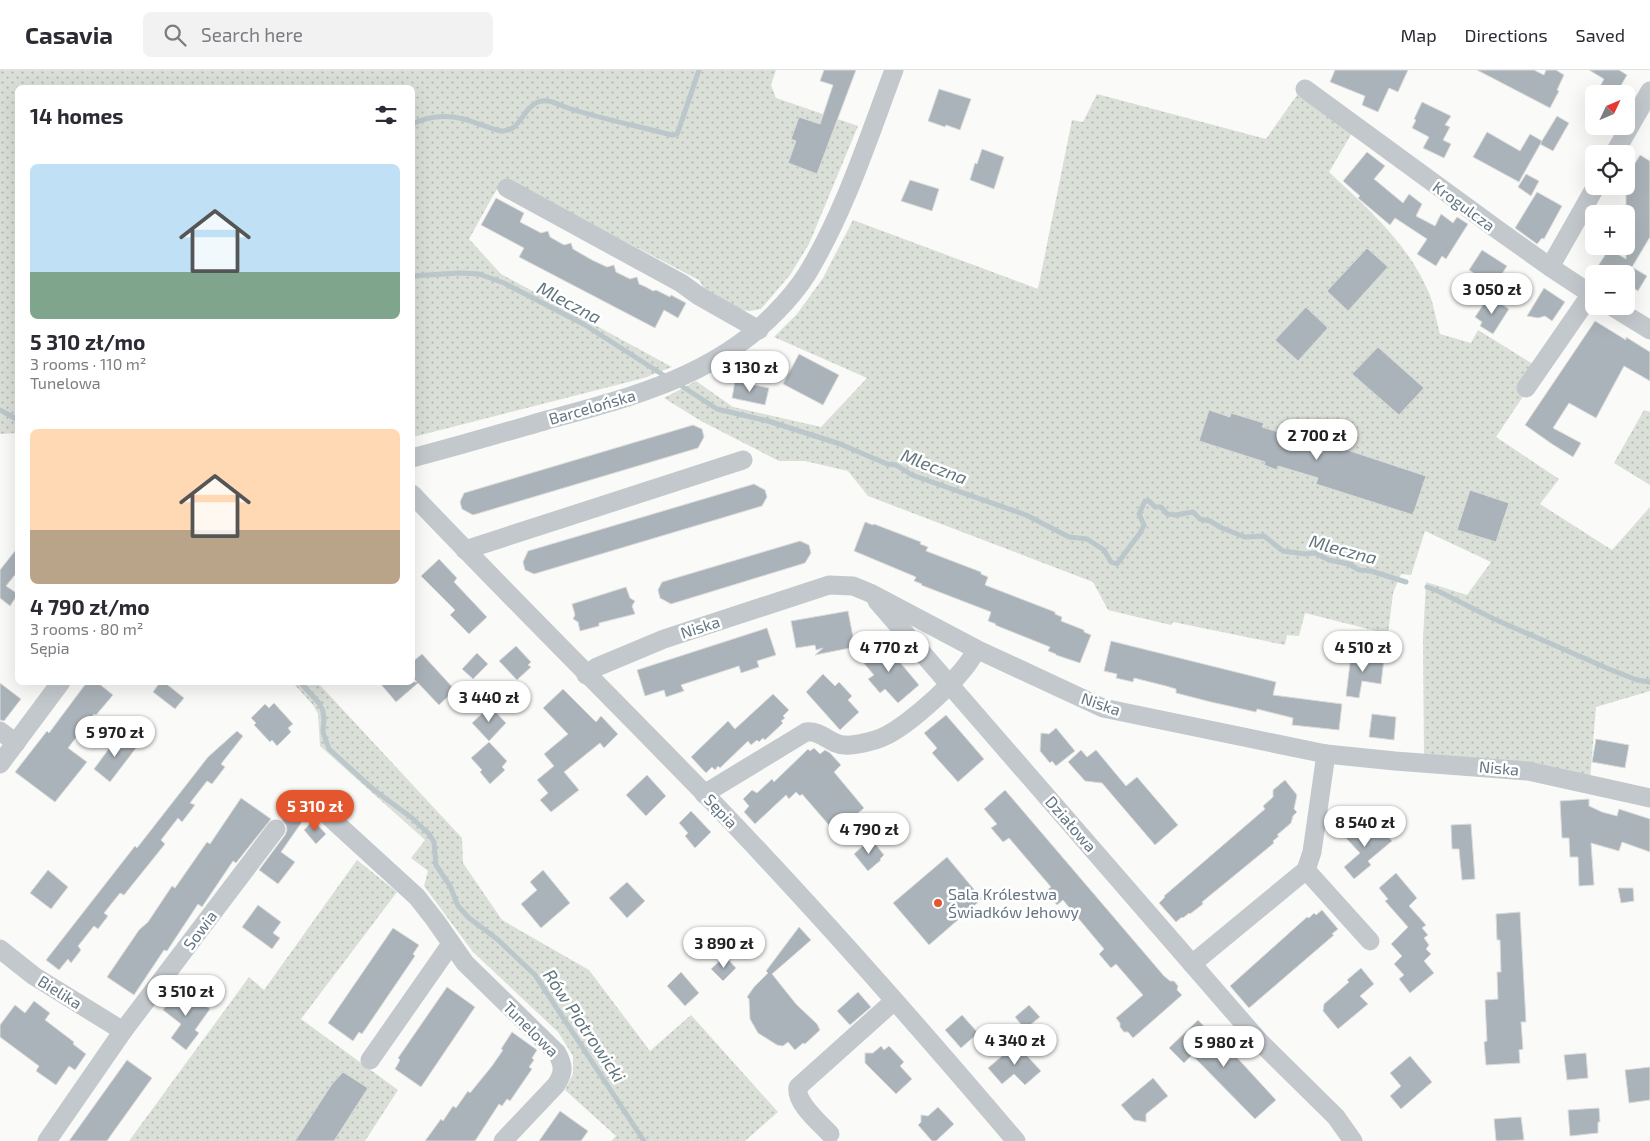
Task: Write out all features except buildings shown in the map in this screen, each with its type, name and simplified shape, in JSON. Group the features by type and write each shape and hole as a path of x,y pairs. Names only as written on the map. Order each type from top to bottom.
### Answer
{"street":[{"name":"Barcelońska","path":"415,457 652,389 688,374 729,352 759,330 788,300 806,276 826,238 844,202 894,70"},
{"name":"Krogulcza","path":"1305,89 1498,230 1585,290"},
{"path":"1619,145 1650,91"},
{"path":"507,188 681,283 699,296 759,330"},
{"path":"1550,267 1591,195"},
{"path":"1526,388 1585,305"},
{"path":"1626,315 1650,330"},
{"path":"465,550 743,460"},
{"name":"Sępia","path":"415,497 586,675 704,794 809,906 1016,1141"},
{"name":"Niska","path":"586,675 597,668 664,639 829,585 853,586 870,592 976,649 1102,708 1326,754 1528,771 1650,798"},
{"name":"Działowa","path":"870,592 1259,1041 1336,1117 1353,1141"},
{"path":"704,794 806,732 814,731 835,743 845,745 882,738 902,726 950,684 974,657 976,649"},
{"path":"0,764 59,685"},
{"path":"0,731 16,743"},
{"path":"1192,964 1306,870 1312,852 1326,754"},
{"name":"Tunelowa","path":"313,802 417,897 465,963 557,1053 562,1063 563,1071 556,1085 503,1141"},
{"name":"Sowia","path":"46,1141 123,1031 276,829"},
{"path":"1306,870 1370,941"},
{"path":"370,1060 451,944"},
{"name":"Bielika","path":"0,949 34,976 123,1031"},
{"path":"830,1134 802,1104 798,1088 894,1002"}],"shaded area":[{"path":"0,70 776,70 771,85 776,98 858,126 809,244 790,275 761,309 750,311 736,310 706,292 699,280 505,179 494,194 469,239 501,274 672,367 644,378 415,436 415,85 15,85 15,433 0,434"},
{"path":"1097,94 1266,139 1297,95 1352,133 1329,172 1385,227 1410,258 1429,293 1440,334 1471,343 1478,330 1536,366 1526,392 1496,437 1559,479 1540,504 1612,550 1650,507 1650,691 1596,707 1590,779 1424,757 1423,639 1426,582 1467,595 1491,562 1425,531 1411,575 1401,574 1393,593 1388,634 1305,613 1299,636 1287,635 1285,645 1173,622 1171,625 1108,610 1093,582 868,496 848,471 805,461 779,461 701,421 664,398 696,381 733,407 821,427 867,378 774,337 797,314 823,278 853,220 1038,289 1072,120 1083,122"},
{"path":"1644,410 1650,412 1650,485 1614,463"},
{"path":"295,685 320,685 462,838 463,863 502,920 589,970 650,1051 691,1015 778,1112 745,1141 611,1141 616,1136 565,1090 573,1074 573,1056 558,1032 473,952 424,886 428,871 411,858 425,840 320,746 318,714 313,705"},
{"path":"357,860 397,892 301,1019 398,1090 365,1141 129,1141 249,977 264,990"}],"waterway":[{"path":"415,123 429,118 446,116 501,131 508,130 513,128 533,105 546,101 594,116 672,135 677,134 699,70"},
{"name":"Mleczna","path":"415,276 460,273 479,274 504,283 585,325 668,378"},
{"name":"Mleczna","path":"677,383 717,409 768,421 840,444 887,464 896,465 912,475 1026,515 1069,537 1087,539 1104,550 1111,562 1117,564 1140,533 1144,525 1139,514 1145,501 1149,501 1155,507 1161,507 1167,514 1176,515 1193,512 1200,519 1210,521 1245,537 1264,536 1283,551 1305,554 1315,553 1329,560 1349,564 1359,570 1371,571 1406,582"},
{"name":"Mleczna","path":"0,410 15,418"},
{"name":"Mleczna","path":"1427,587 1494,619 1609,669 1637,680 1650,682"},
{"name":"Rów Piotrowicki","path":"303,685 319,703 323,711 323,732 329,749 374,790 412,818 429,834 434,842 436,865 450,886 458,906 469,918 497,939 535,975 644,1141"}],"place":[{"name":"Sala Królestwa Świadków Jehowy","path":"938,903"}]}
